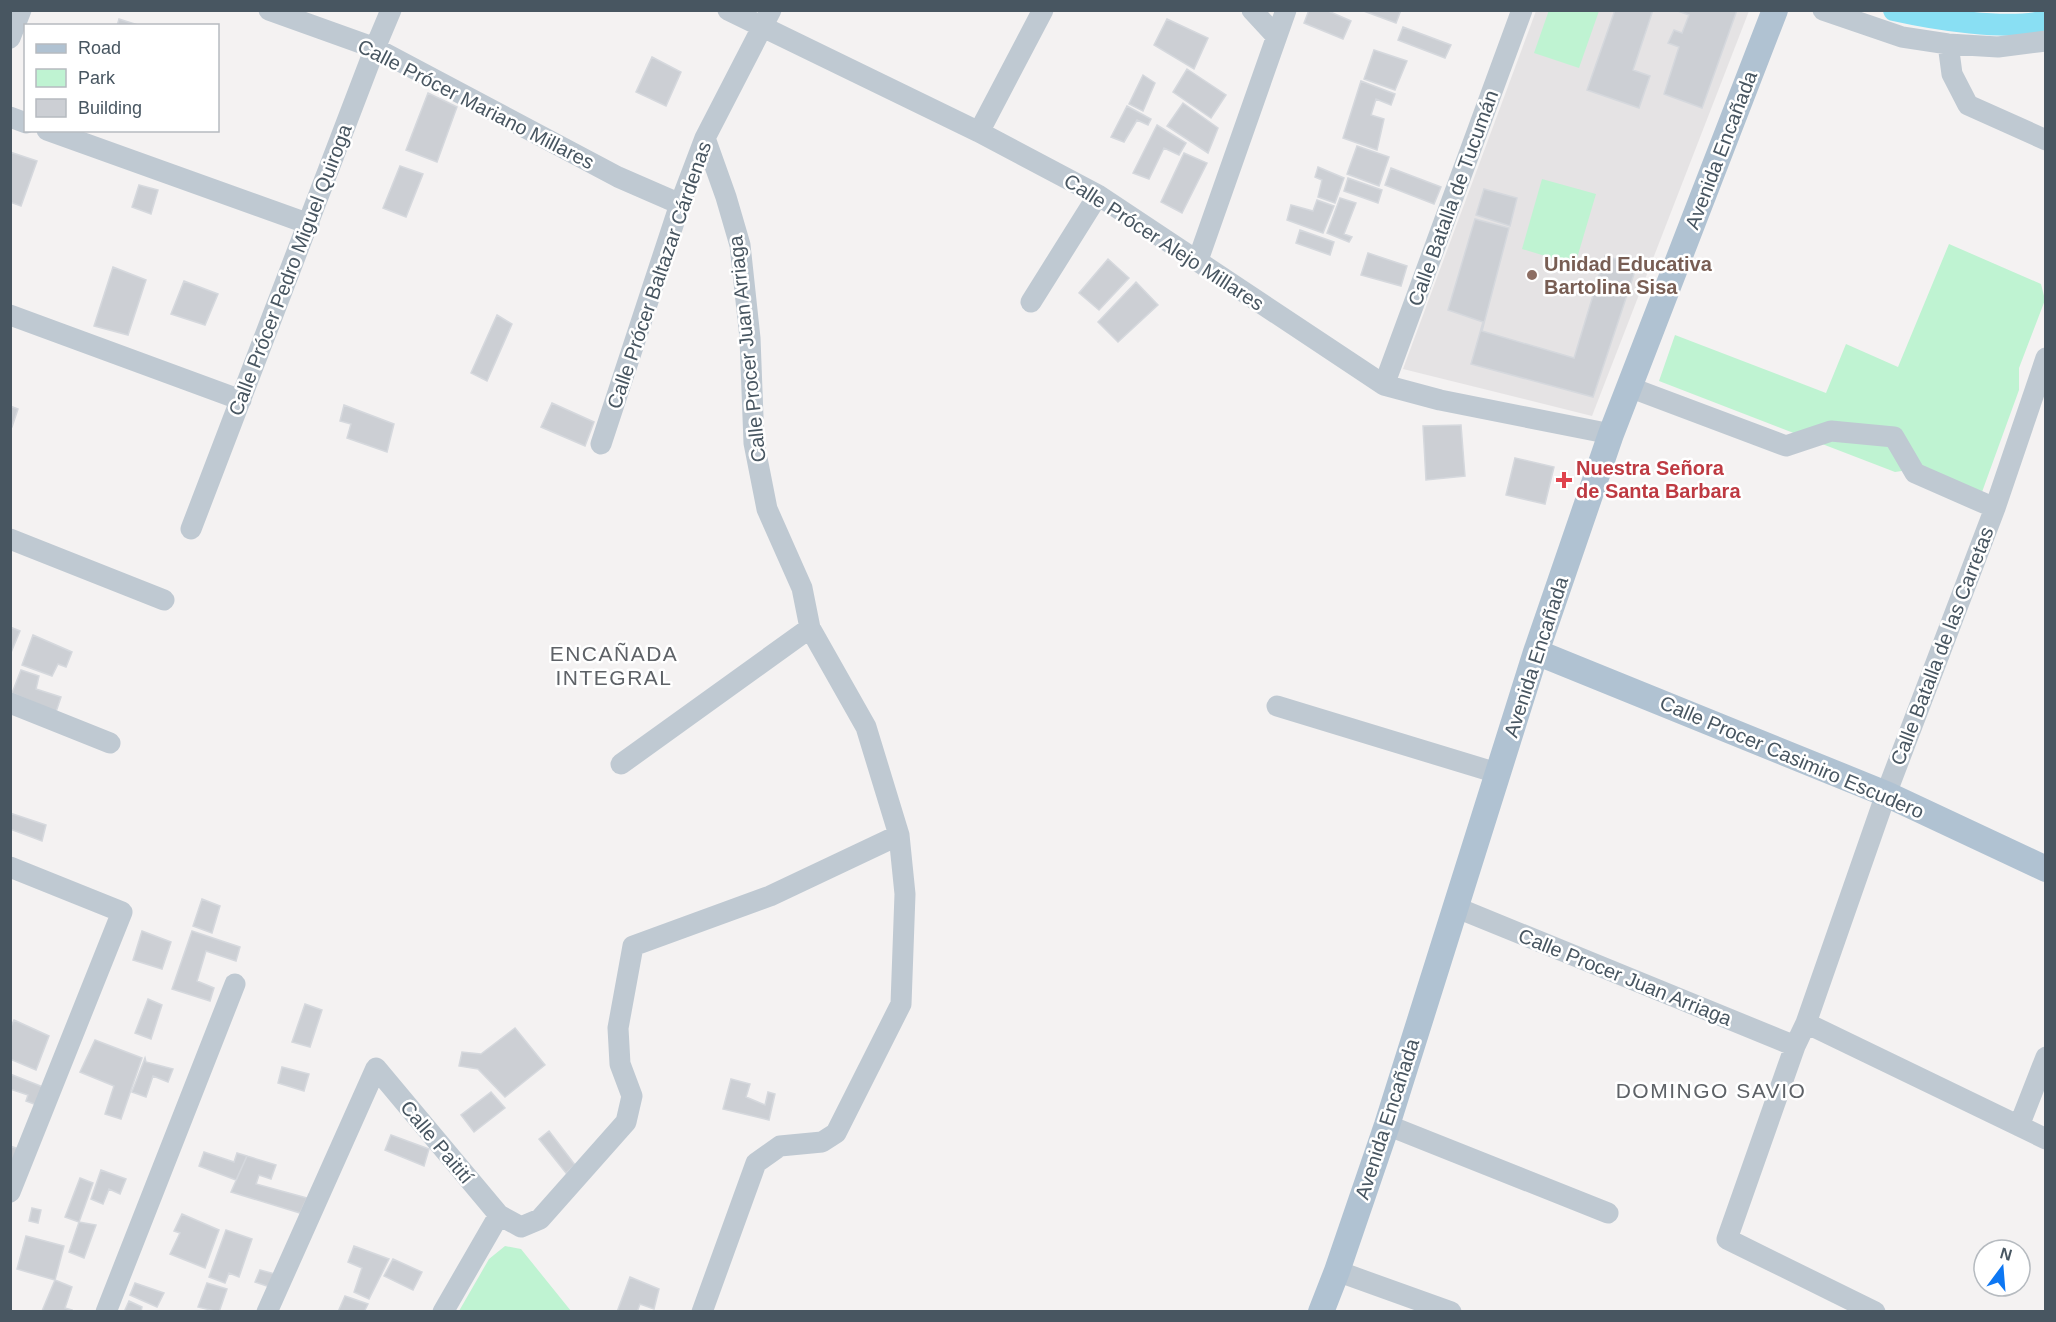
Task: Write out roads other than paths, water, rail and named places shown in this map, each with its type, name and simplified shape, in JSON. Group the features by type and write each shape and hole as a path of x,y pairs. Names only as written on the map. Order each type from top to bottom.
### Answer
{"main road":[{"name":"Avenida Encañada","path":"1321,1311 1387,1125 1536,652 1611,434 1775,10"},
{"name":"Calle Procer Casimiro Escudero","path":"1536,652 1886,794 2046,870"}],"street":[{"path":"10,38 21,10"},
{"name":"Calle Prócer Mariano Millares","path":"269,10 375,48 618,177 680,204"},
{"name":"Calle Prócer Pedro Miguel Quiroga","path":"191,529 391,10"},
{"name":"Calle Prócer Alejo Millares","path":"728,10 766,19 1098,195 1384,385 1440,400 1611,434"},
{"path":"979,132 1043,10"},
{"path":"1252,10 1276,36"},
{"path":"1198,260 1286,10"},
{"name":"Calle Batalla de Tucumán","path":"1384,385 1522,10"},
{"path":"1823,10 1902,37 1948,44 1998,47 2046,41"},
{"name":"Calle Prócer Baltazar Cárdenas","path":"601,444 680,204 705,138 766,19"},
{"path":"1948,44 1952,74 1968,105 2046,140"},
{"path":"54,132 309,224"},
{"name":"Calle Procer Juan Arriaga","path":"702,1311 756,1163 780,1146 822,1142 836,1133 901,1004 905,894 899,835 866,727 810,628 802,588 767,509 754,443 750,338 740,245 705,138"},
{"path":"1031,302 1098,195"},
{"path":"10,315 241,400"},
{"name":"Calle Batalla de las Carretas","path":"1875,1311 1727,1239 1886,794 1995,508 2046,358"},
{"path":"1629,387 1786,446 1831,431 1894,437 1915,473 1995,508"},
{"path":"10,539 164,600"},
{"path":"621,764 810,628"},
{"path":"10,703 110,743"},
{"path":"1277,706 1497,773"},
{"path":"443,1311 499,1215 521,1227 540,1219 626,1122 632,1096 620,1064 618,1028 633,946 770,896 899,835"},
{"path":"10,867 122,912 10,1191"},
{"name":"Calle Procer Juan Arriaga","path":"1455,907 1796,1046"},
{"path":"106,1311 235,984"},
{"path":"1806,1023 2046,1139"},
{"path":"2019,1126 2046,1057"},
{"name":"Calle Paitití","path":"267,1311 376,1068 499,1215"},
{"path":"1387,1125 1608,1213"},
{"path":"1337,1270 1451,1311"}],"waterway":[{"path":"1894,10 1949,20 1991,24 2030,24 2046,21"}],"place":[{"name":"Unidad Educativa Bartolina Sisa","path":"1532,275"},
{"name":"Nuestra Señora de Santa Barbara","path":"1564,480"}],"district":[{"name":"ENCAÑADA INTEGRAL","path":"614,666"},
{"name":"DOMINGO SAVIO","path":"1711,1091"}]}
